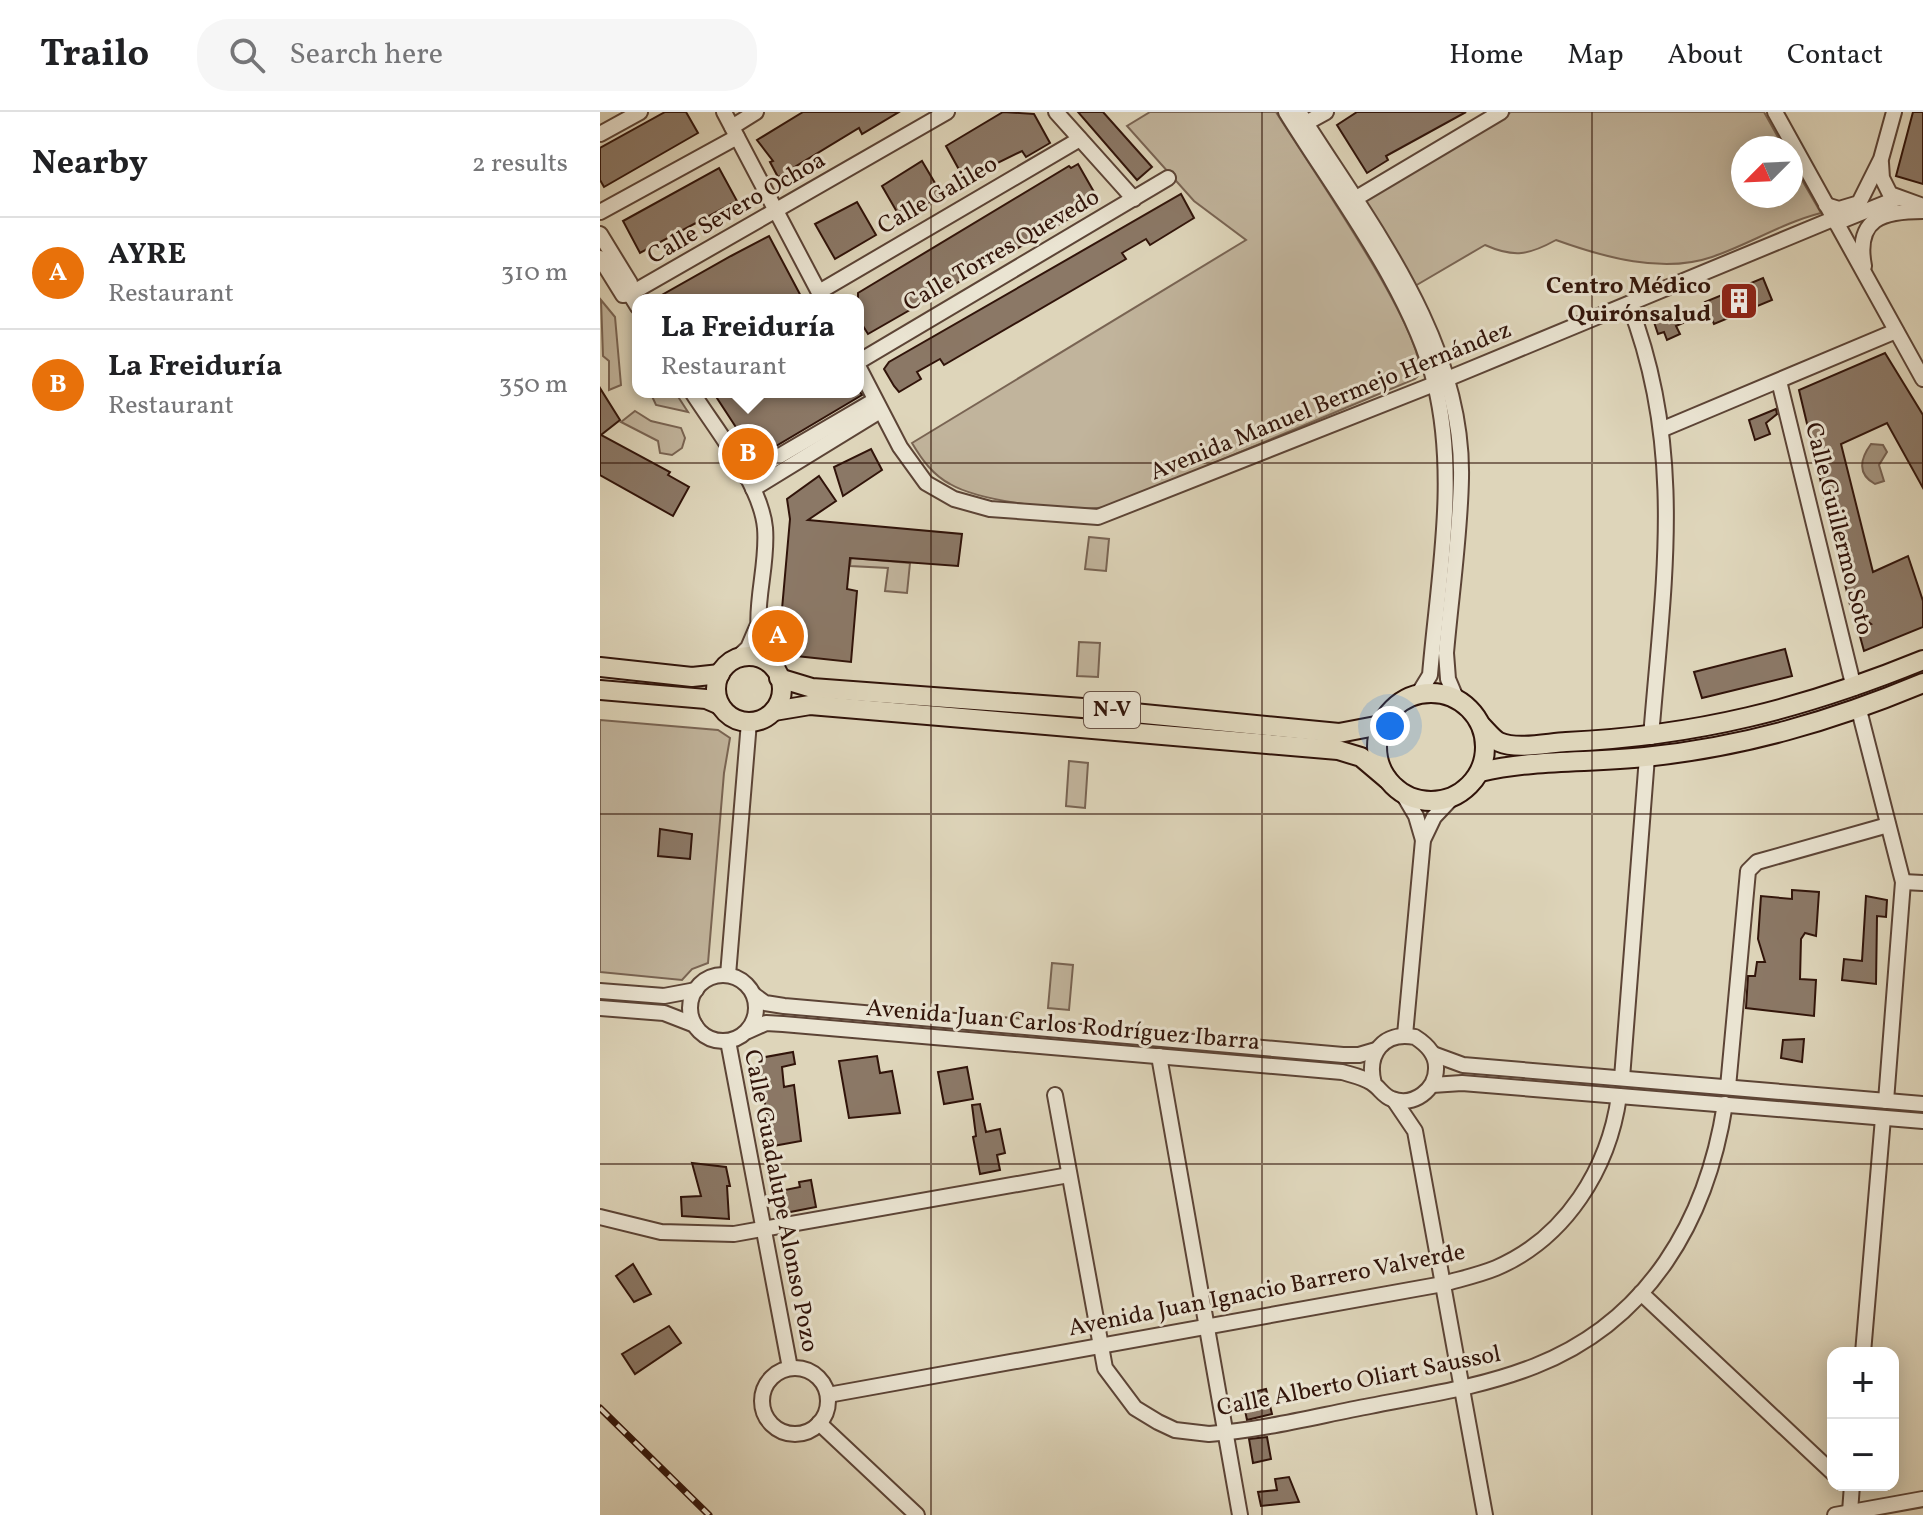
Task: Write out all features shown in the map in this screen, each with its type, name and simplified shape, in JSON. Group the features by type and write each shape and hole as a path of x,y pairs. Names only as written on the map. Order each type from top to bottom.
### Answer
{"main road":[{"path":"737,658 757,658 774,671 781,692 774,711 766,718 749,722 728,715 720,705 716,690 720,674 737,658"},
{"path":"1387,779 1379,762 1377,743 1381,725 1403,700 1419,693 1456,698 1471,709 1481,725 1499,742 1525,745 1651,737 1772,713 1854,688 1923,660"},
{"path":"600,667 692,677 720,674"},
{"name":"N-V","path":"774,671 812,688 1023,703 1339,733 1381,725"},
{"path":"1480,772 1524,762 1647,757 1743,743 1859,710 1923,683"},
{"path":"600,690 706,699 720,705"},
{"path":"774,711 810,705 1338,750 1361,757 1403,794 1418,800 1451,799 1469,788 1480,772 1486,746 1481,725"}],"street":[{"path":"724,112 820,294"},
{"path":"600,212 734,132 756,112"},
{"name":"Calle Severo Ochoa","path":"644,294 947,112"},
{"path":"1056,112 1134,199"},
{"path":"1286,112 1400,295 1441,381 1445,511 1430,675 1419,693"},
{"path":"1326,112 1302,118 1412,293 1441,381 1461,475 1446,653 1448,679 1456,698"},
{"path":"1353,200 1501,112"},
{"path":"1775,112 1923,379"},
{"path":"1826,205 1839,209 1859,203 1881,159 1894,112"},
{"path":"600,134 637,113"},
{"name":"Calle Galileo","path":"824,294 1080,139"},
{"path":"1881,159 1885,187 1898,198 1923,208"},
{"name":"Calle Torres Quevedo","path":"864,360 1168,178"},
{"name":"Avenida Manuel Bermejo Hernández","path":"864,377 877,406 926,483 954,499 990,509 1098,517 1898,198"},
{"path":"1865,275 1862,248 1867,229 1876,218 1891,211 1923,208"},
{"path":"600,234 630,283 633,294"},
{"path":"600,258 623,295 632,299"},
{"path":"1629,304 1654,380 1663,429 1669,511 1651,737"},
{"path":"1663,429 1896,331"},
{"name":"Calle Guillermo Soto","path":"1779,381 1854,688"},
{"path":"696,398 761,503 765,530 757,626 761,649 774,671"},
{"path":"749,482 877,406"},
{"path":"737,658 748,648 757,626"},
{"path":"1859,710 1903,882 1886,1101"},
{"path":"728,975 749,722"},
{"path":"1622,1078 1647,757"},
{"path":"1403,794 1416,816 1423,840"},
{"path":"1405,1035 1423,840 1434,817 1451,799"},
{"path":"1728,1087 1748,871 1757,862 1888,825"},
{"path":"1903,882 1923,883"},
{"path":"600,1008 664,1013 695,1025 714,1040 728,1041 748,1031 756,1011 754,995 746,984 728,975 709,978 696,990 690,1012 695,1025"},
{"path":"600,991 664,996 696,990"},
{"name":"Avenida Juan Carlos Rodríguez Ibarra","path":"754,995 765,1003 799,1008 1343,1055 1376,1050"},
{"name":"Avenida Juan Carlos Rodríguez Ibarra","path":"748,1031 766,1023 783,1024 1342,1072 1374,1084"},
{"path":"1415,1131 1394,1100 1374,1084 1370,1070 1376,1050 1393,1037 1405,1035 1425,1043 1433,1054 1436,1066 1429,1089 1418,1109 1415,1131 1485,1515"},
{"name":"Calle Guadalupe Alonso Pozo","path":"728,1041 790,1368"},
{"path":"1433,1054 1463,1065 1923,1104"},
{"path":"1159,1056 1240,1515"},
{"path":"1394,1100 1416,1099 1429,1089 1462,1083 1923,1121"},
{"name":"Calle Alberto Oliart Saussol","path":"1055,1095 1105,1368 1135,1408 1175,1430 1225,1433 1462,1388 1538,1365 1595,1332 1641,1293 1695,1217 1718,1149 1725,1104"},
{"name":"Avenida Juan Ignacio Barrero Valverde","path":"828,1395 1443,1284 1496,1268 1536,1244 1585,1193 1603,1160 1616,1124 1619,1096"},
{"path":"1864,1347 1883,1118"},
{"path":"600,1217 661,1232 734,1234 1069,1175"},
{"path":"1641,1293 1827,1467"},
{"path":"790,1368 812,1372 821,1380 828,1395 828,1407 819,1423 805,1432 790,1434 768,1420 762,1402 764,1390 776,1373 790,1368"},
{"path":"819,1423 917,1515"},
{"path":"1850,1491 1850,1512"},
{"path":"1835,1515 1923,1499"}],"shaded area":[{"path":"1150,112 1276,112 1384,284 1416,352 1420,374 1415,379 1111,506 1075,508 1029,505 983,496 950,484 928,466 912,443 1246,240 1194,201 1127,126"},
{"path":"1511,112 1764,112 1777,136 1731,136 1731,208 1803,208 1803,182 1821,213 1712,257 1674,264 1613,257 1556,240 1521,253 1505,252 1485,245 1415,286 1362,201"},
{"path":"601,300 615,317 621,385 609,390 609,361 603,356"},
{"path":"653,398 679,398 688,412 656,405"},
{"path":"635,411 651,421 681,428 685,438 682,448 672,455 660,453 658,441 621,422"},
{"path":"1871,444 1883,445 1887,452 1879,465 1884,481 1875,484 1865,476 1862,466"},
{"path":"1089,537 1109,539 1106,571 1085,569"},
{"path":"851,558 910,563 907,593 885,591 888,568 850,566"},
{"path":"1079,642 1100,643 1098,677 1077,676"},
{"path":"600,720 718,730 730,738 724,773 708,963 692,969 682,980 600,972"},
{"path":"1069,761 1088,763 1085,808 1066,806"},
{"path":"1052,963 1073,965 1069,1010 1048,1008"}],"building":[{"path":"665,112 686,112 698,133 604,187 600,180 600,148"},
{"path":"803,112 899,112 862,134 859,128 778,177 770,162 773,161 757,140"},
{"path":"1003,112 1034,114 1050,143 1026,157 1022,151 981,171 983,173 967,184 946,146"},
{"path":"1078,112 1103,112 1152,167 1137,180"},
{"path":"1357,112 1466,112 1386,156 1388,160 1367,173 1337,125"},
{"path":"1913,112 1923,112 1923,184 1896,176"},
{"path":"922,161 942,195 901,219 882,186"},
{"path":"1078,164 1098,199 1091,203 1093,205 868,334 864,328 864,294 858,293 1069,166"},
{"path":"719,168 737,201 640,253 623,221"},
{"path":"1181,194 1194,218 1150,245 1146,239 1122,253 1126,259 944,365 940,359 917,372 921,379 899,392 894,386 884,369 889,362"},
{"path":"857,202 876,235 835,259 815,224"},
{"path":"769,236 800,294 664,294"},
{"name":"Centro Médico Quirónsalud","path":"1763,278 1772,300 1714,324 1705,302"},
{"path":"1670,312 1678,313 1683,323 1676,326 1680,334 1667,340 1664,332 1658,334 1653,319"},
{"path":"1885,353 1923,415 1923,488 1887,423 1841,444 1873,572 1908,556 1923,601 1923,627 1864,651 1858,629 1871,624 1851,609 1799,390"},
{"path":"600,388 620,420 601,435 670,472 668,475 689,487 673,516 600,475"},
{"path":"717,398 857,398 756,458"},
{"path":"1776,409 1777,414 1766,423 1770,434 1755,440 1749,420"},
{"path":"871,449 882,470 843,496 834,467"},
{"path":"819,476 836,501 808,520 962,534 958,566 850,558 847,589 857,591 851,662 778,654 790,519 787,499"},
{"path":"1785,649 1792,676 1702,698 1694,672"},
{"path":"660,829 692,834 690,859 658,856"},
{"path":"1792,890 1819,892 1816,936 1805,933 1801,939 1800,979 1816,980 1814,1016 1746,1008 1748,976 1755,976 1757,962 1765,962 1758,939 1761,896 1792,899"},
{"path":"1866,896 1887,900 1886,917 1877,916 1876,984 1842,980 1844,959 1862,961"},
{"path":"1804,1039 1802,1062 1781,1058 1783,1040"},
{"path":"793,1052 795,1064 782,1067 784,1087 794,1085 801,1141 773,1146 757,1062 761,1061 760,1058"},
{"path":"877,1056 880,1073 892,1071 900,1113 849,1118 839,1061"},
{"path":"967,1067 973,1099 944,1104 938,1072"},
{"path":"980,1104 986,1132 1000,1129 1005,1153 997,1155 1000,1170 980,1174 973,1137 976,1136 972,1105"},
{"path":"692,1163 726,1167 730,1186 727,1186 729,1219 682,1216 681,1197 701,1196"},
{"path":"811,1180 816,1207 785,1213 780,1191 800,1187 799,1182"},
{"path":"633,1264 651,1294 634,1302 616,1276"},
{"path":"669,1326 681,1343 635,1374 622,1354"},
{"path":"1266,1389 1272,1414 1247,1420 1242,1395"},
{"path":"1267,1437 1271,1459 1253,1463 1249,1439"},
{"path":"1289,1477 1299,1502 1261,1506 1258,1492 1277,1490 1275,1479"}],"railway":[{"path":"600,1408 709,1515"}],"place":[{"name":"Centro Médico Quirónsalud","path":"1739,301"},
{"name":"La Freiduría","path":"748,454"},
{"name":"AYRE","path":"778,636"}]}
